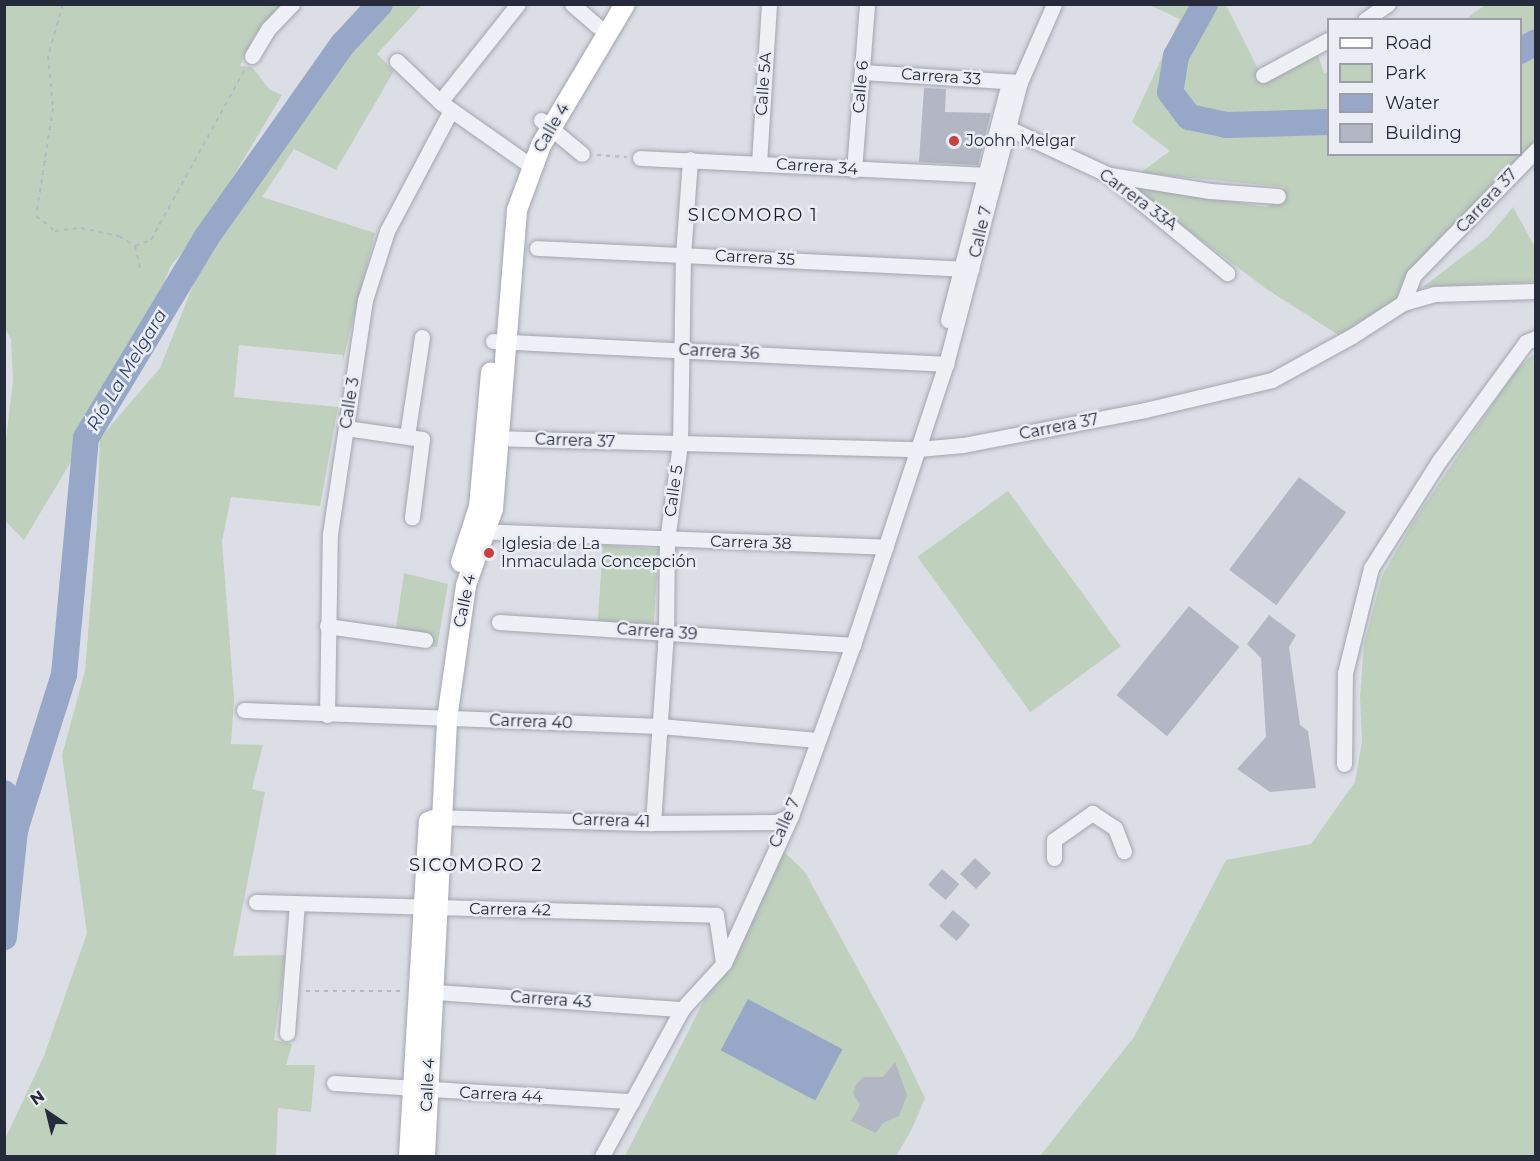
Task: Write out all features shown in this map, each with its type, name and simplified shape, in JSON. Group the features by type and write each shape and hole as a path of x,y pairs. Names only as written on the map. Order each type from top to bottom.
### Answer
{"main road":[{"name":"Calle 4","path":"409,1156 420,1091 441,719 478,531 493,509 493,438 500,342 525,164 610,4"},
{"name":"Calle 4","path":"546,124 625,4"},
{"name":"Calle 4","path":"420,1091 425,1156"}],"street":[{"path":"252,56 269,28 292,4"},
{"name":"Calle 3","path":"327,715 330,534 365,300 387,231 446,106 518,4"},
{"path":"572,4 597,26"},
{"name":"Calle 5A","path":"759,163 769,4"},
{"name":"Calle 6","path":"854,170 867,4"},
{"name":"Calle 7","path":"602,1156 682,1009 724,963 790,816 853,645 886,547 912,453 941,364 1015,82 1043,4"},
{"name":"Calle 7","path":"989,175 1006,127 1015,82 1054,4"},
{"path":"1368,18 1388,4"},
{"path":"1263,75 1327,41"},
{"path":"397,61 446,106 525,164"},
{"name":"Carrera 33","path":"862,72 1015,82"},
{"path":"546,124 582,154"},
{"name":"Carrera 33A","path":"1006,127 1107,174 1227,273"},
{"name":"Carrera 37","path":"493,438 912,453 1134,412 1272,380 1352,336 1403,303 1414,275 1536,150"},
{"name":"Carrera 34","path":"640,158 989,175"},
{"name":"Calle 5","path":"653,823 666,633 667,541 680,444 684,350 683,255 690,159"},
{"path":"1107,174 1210,191 1278,196"},
{"name":"Carrera 35","path":"537,248 967,269"},
{"path":"1403,303 1434,294 1536,291"},
{"path":"407,436 422,337"},
{"path":"1344,764 1345,673 1371,568 1439,461 1526,342 1536,338"},
{"name":"Carrera 36","path":"500,342 941,364"},
{"path":"346,428 422,439 412,518"},
{"name":"Carrera 38","path":"478,531 667,541 886,547"},
{"name":"Carrera 39","path":"499,622 853,645"},
{"path":"327,626 424,640"},
{"name":"Carrera 40","path":"244,710 327,715 660,726 817,740"},
{"path":"1054,858 1054,840 1092,813 1114,828 1124,850"},
{"name":"Carrera 41","path":"436,817 653,823 776,822 790,816"},
{"name":"Carrera 42","path":"256,903 716,915 724,963"},
{"path":"287,1033 297,904"},
{"name":"Carrera 43","path":"426,992 682,1009"},
{"name":"Carrera 44","path":"334,1083 420,1091 633,1101"}],"path":[{"path":"63,4 48,56 52,108 36,216 55,231 81,228 119,236 135,246 140,267"},
{"path":"135,246 151,240 252,56"},
{"path":"582,154 640,158"},
{"path":"291,991 426,992"}],"green space":[{"path":"4,5 281,5 254,36 240,66 252,67 269,89 282,95 205,224 170,267 155,306 117,365 69,465 24,540 4,520 5,449 13,380 11,339 4,327"},
{"path":"387,5 422,5 377,54 394,71 336,170 294,149 262,197 375,233 343,360 343,355 239,345 234,397 338,407 320,506 231,497 222,541 234,698 231,744 263,745 252,789 265,792 233,956 286,955 274,1040 292,1044 286,1065 315,1065 311,1112 278,1108 276,1156 5,1156 5,1139 44,1056 87,933 62,755 85,671 97,524 100,438 160,368 206,253 343,51"},
{"path":"1149,5 1226,5 1263,79 1317,52 1324,73 1327,72 1327,156 1522,156 1522,18 1467,18 1485,5 1535,5 1535,161 1398,302 1340,336 1268,290 1138,193 1140,187 1266,207 1282,199 1284,187 1140,173 1170,151 1132,122 1180,19"},
{"path":"1513,207 1535,247 1535,282 1423,287 1488,237"},
{"path":"1535,353 1535,1156 1040,1156 1134,1037 1226,860 1311,844 1355,782 1362,742 1360,697 1364,644 1382,576 1413,522 1516,370"},
{"path":"1008,491 1121,646 1030,712 917,557"},
{"path":"603,545 659,549 653,628 597,624"},
{"path":"404,573 448,584 437,647 428,646 429,633 396,628"},
{"path":"781,849 805,872 900,1046 925,1098 912,1129 896,1156 625,1156"}],"water":[{"path":"748,999 842,1049 815,1100 721,1050"}],"building":[{"name":"Joohn Melgar","path":"924,88 946,89 945,112 991,113 978,165 919,162"},
{"path":"1299,477 1346,513 1276,605 1229,570"},
{"path":"1189,606 1240,647 1167,736 1117,695"},
{"path":"1269,615 1296,635 1289,647 1300,725 1308,731 1316,788 1270,792 1237,769 1266,737 1261,658 1247,644"},
{"path":"975,858 991,873 976,889 960,874"},
{"path":"942,869 959,884 946,900 928,885"},
{"path":"953,910 970,925 957,941 939,926"},
{"path":"895,1062 907,1095 899,1116 883,1123 876,1133 851,1121 860,1105 853,1093 856,1085 863,1077 883,1077"}],"waterway":[{"name":"Río La Melgara","path":"15,830 64,675 86,438 206,238 343,44 380,4"},
{"name":"Río La Melgara","path":"1205,4 1176,56 1170,92 1189,117 1226,125 1327,122"},
{"name":"Río La Melgara","path":"1522,50 1536,42"},
{"path":"4,793 15,830 4,937"}],"place":[{"name":"Joohn Melgar","path":"954,141"},
{"name":"Iglesia de La Inmaculada Concepción","path":"489,553"}],"district":[{"name":"SICOMORO 1","path":"753,215"},
{"name":"SICOMORO 2","path":"476,865"}]}
